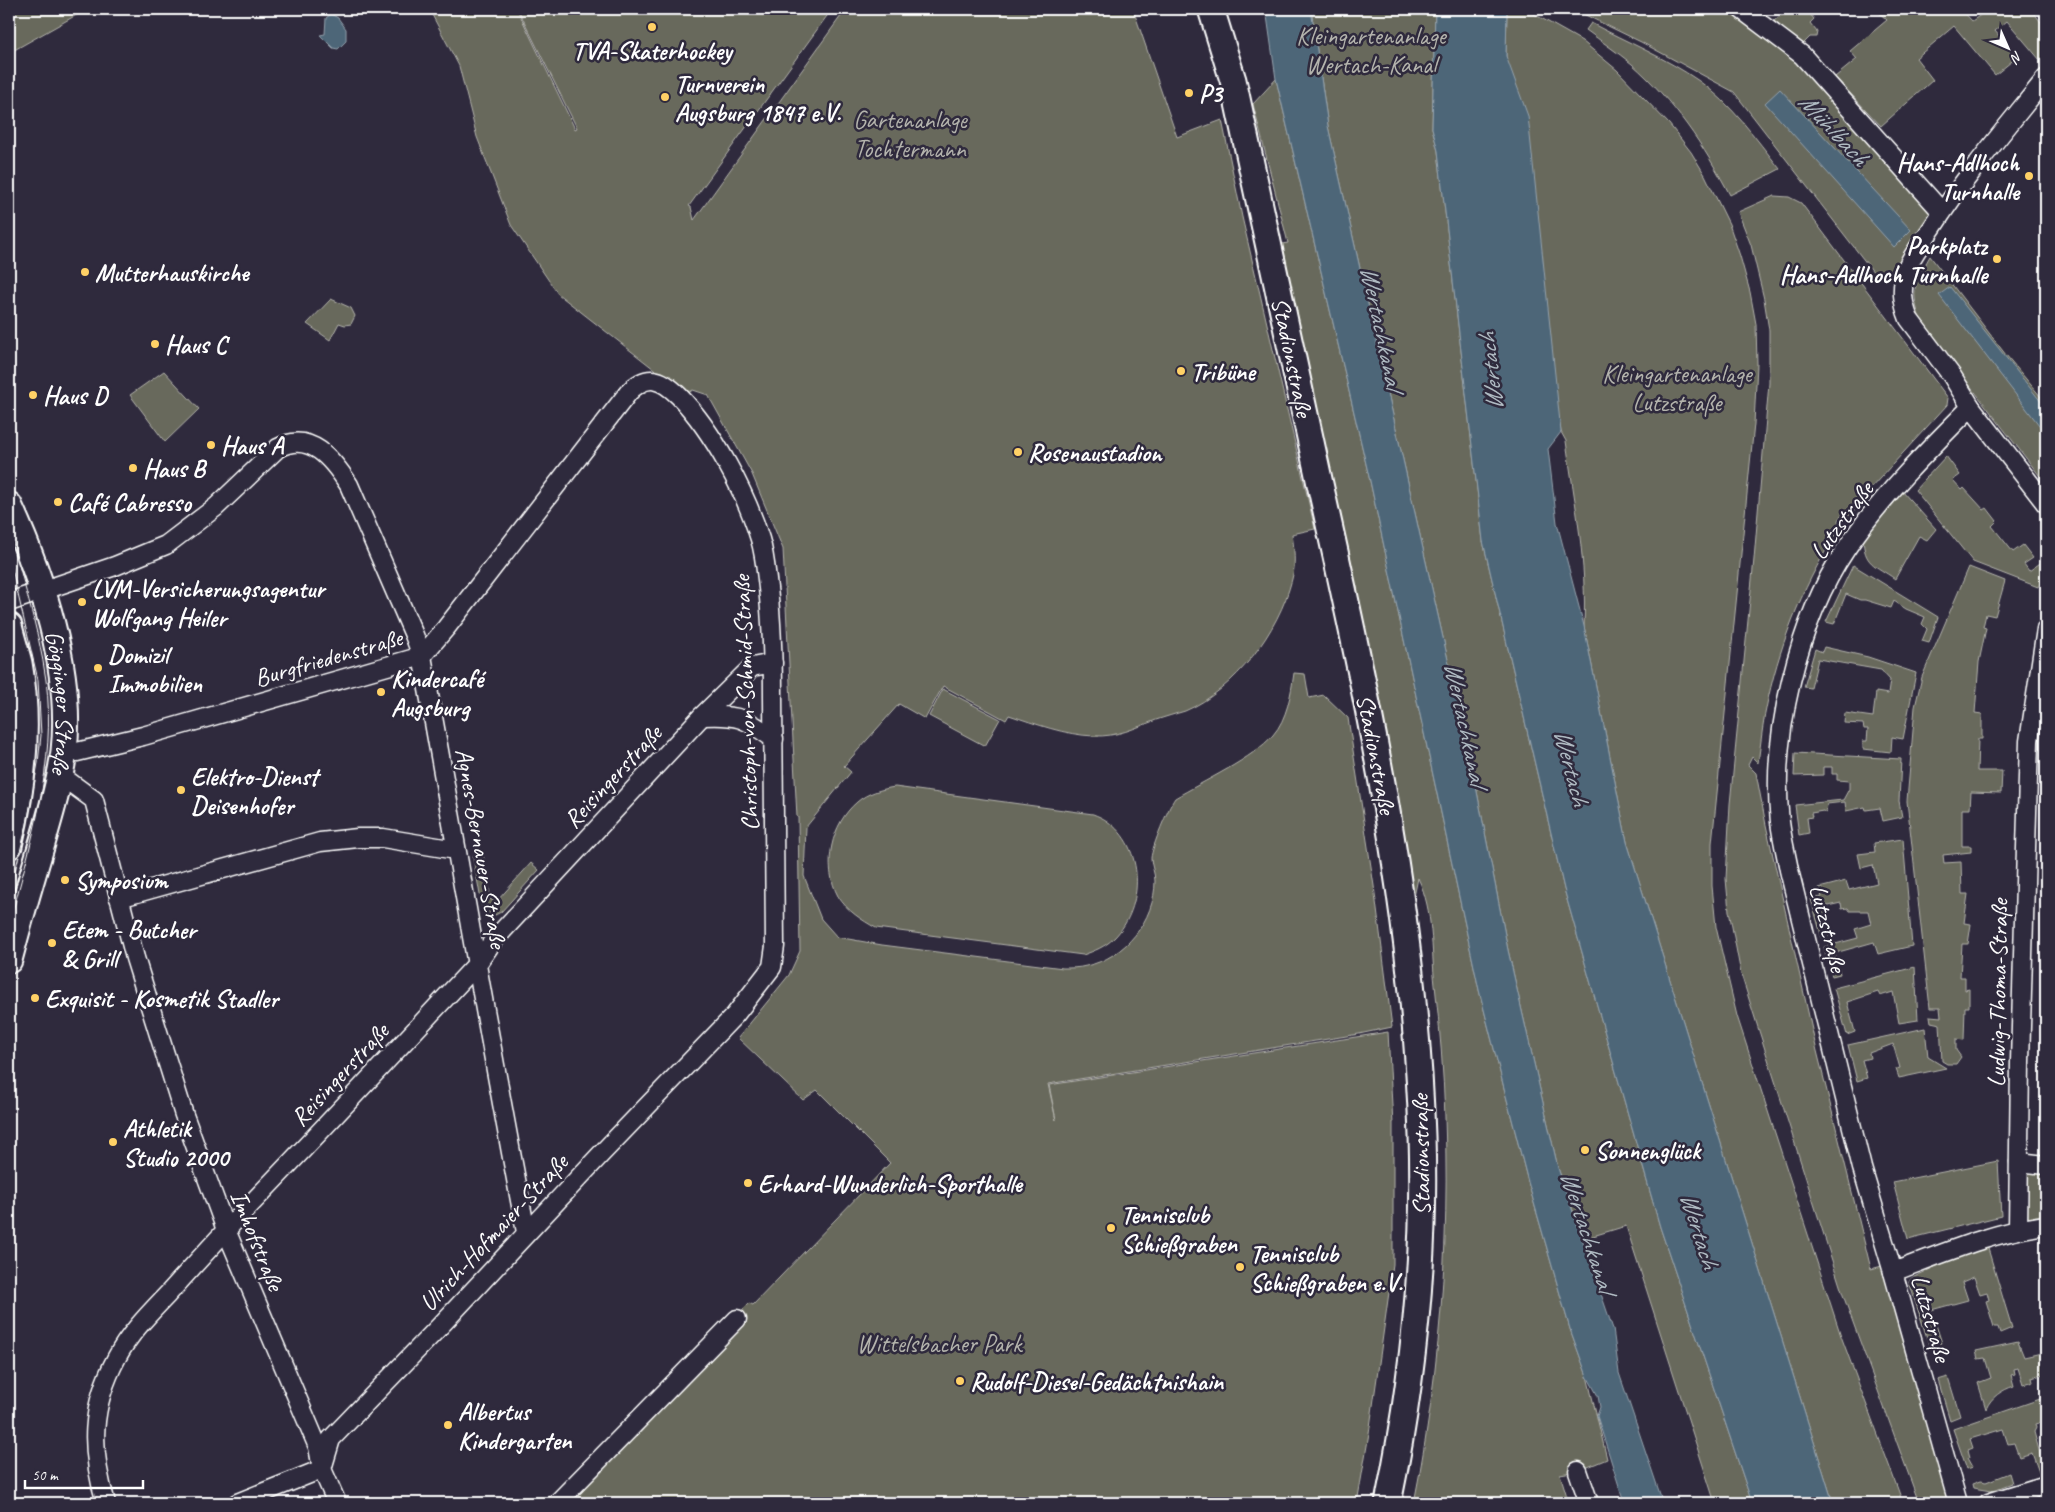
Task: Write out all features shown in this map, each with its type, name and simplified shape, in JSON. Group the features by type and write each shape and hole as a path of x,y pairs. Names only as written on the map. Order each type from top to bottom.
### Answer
{"street":[{"path":"1741,9 1802,55 1942,212"},
{"name":"Stadionstraße","path":"1212,12 1234,88 1364,685 1386,795 1412,986 1422,1138 1420,1266 1411,1373 1388,1503"},
{"path":"2046,78 1960,185 1907,268 1902,292 1904,309 1909,319 1952,376 1971,406 2046,504"},
{"name":"Christoph-von-Schmid-Straße","path":"632,389 639,384 656,379 670,387 688,407 720,452 740,489 758,532 764,556 772,630 773,663 775,946 772,967"},
{"name":"Burgfriedenstraße","path":"62,763 77,752 143,736 422,656 446,628 551,490 632,389"},
{"name":"Lutzstraße","path":"1958,1503 1894,1272 1862,1168 1780,822 1779,769 1782,732 1794,669 1809,624 1827,582 1845,550 1858,532 1924,454 1971,406"},
{"name":"Agnes-Bernauer-Straße","path":"9,602 116,566 176,539 216,507 278,448 288,442 299,441 311,446 324,454 336,466 349,485 422,656 478,963 488,1033 526,1232"},
{"name":"Gögginger Straße","path":"9,506 27,545 42,592 60,661 65,699 62,763 48,823 9,960"},
{"name":"Gögginger Straße","path":"9,626 19,664 25,725 19,802 9,846"},
{"name":"Ludwig-Thoma-Straße","path":"2018,1228 2029,741 2043,673 2046,629"},
{"name":"Reisingerstraße","path":"106,1503 98,1478 94,1437 98,1405 117,1356 144,1319 478,963 493,941 702,716 752,667 773,663"},
{"path":"702,716 737,716 753,724 774,739"},
{"name":"Imhofstraße","path":"62,763 94,800 135,958 184,1115 226,1230 318,1447 322,1469 337,1503"},
{"path":"119,898 320,842 358,838 384,838 456,850"},
{"name":"Ulrich-Hofmaier-Straße","path":"322,1469 331,1439 440,1326 526,1232 735,1015 772,967"},
{"path":"2019,1162 2046,1166"},
{"path":"1894,1272 2018,1228 2046,1225"},
{"path":"557,1503 737,1319"},
{"path":"237,1503 322,1469"},
{"path":"1578,1471 1589,1503"},
{"path":"1988,1503 2046,1485"}],"green space":[{"path":"9,9 87,9 9,53"},
{"path":"429,9 517,9 575,129 577,128 518,9 832,9 689,206 691,207 694,220 846,9 1133,9 1177,137 1222,120 1242,217 1315,529 1292,534 1293,574 1286,599 1277,619 1252,657 1221,689 1185,711 1118,733 1102,736 1072,734 1009,715 1006,720 943,686 925,719 899,704 844,766 851,772 806,827 804,876 821,919 837,937 882,945 1063,968 1078,968 1100,962 1125,946 1135,935 1150,910 1154,896 1155,881 1151,861 1152,853 1168,810 1175,798 1241,761 1273,735 1285,714 1294,673 1305,674 1309,698 1324,695 1348,718 1374,886 1392,1027 1359,1034 1048,1084 1056,1120 1049,1085 1388,1032 1393,1124 1393,1264 1369,1434 1357,1503 553,1503 749,1303 753,1305 890,1163 817,1090 803,1100 738,1038 789,975 800,951 798,817 783,549 752,474 708,395 693,390 686,394 558,294 511,225 477,137 459,66"},
{"name":"Kleingartenanlage Wertach-Kanal","path":"1311,9 1435,9 1432,128 1438,151 1483,541 1564,889 1660,1227 1752,1503 1715,1503 1626,1226 1583,1239 1558,1168 1508,950 1473,771 1328,126"},
{"path":"1507,9 1525,9 1582,41 1617,70 1669,124 1691,152 1705,175 1729,224 1750,292 1756,324 1757,364 1754,424 1712,843 1712,886 1716,927 1737,1016 1841,1336 1903,1503 1833,1503 1627,842 1584,626 1584,579 1580,533 1566,441 1561,432 1506,56"},
{"path":"1573,9 1741,9 1802,55 1942,212 1906,268 1886,274 1874,273 1734,92 1641,42"},
{"path":"1788,9 1792,12 1796,9 1806,9 1814,19 1810,23 1817,32 1816,37 1810,37 1802,45 1774,21"},
{"path":"1875,9 1909,9 1912,12 1915,9 1961,9 1972,21 1989,9 2031,9 2046,29 2046,53 2040,60 2007,21 1995,31 2017,57 1995,75 1954,26 1916,58 1933,80 1881,126 1835,77 1857,59 1850,51 1887,20"},
{"path":"1591,23 1673,65 1711,90 1743,122 1780,169 1730,195 1710,159 1687,125 1647,78 1632,64 1586,30"},
{"path":"1276,79 1370,481 1479,990 1528,1182 1570,1329 1587,1376 1607,1459 1578,1471 1560,1474 1569,1503 1414,1503 1434,1375 1445,1245 1445,1115 1431,931 1427,904 1418,878 1411,911 1269,246 1288,243 1253,104"},
{"name":"Kleingartenanlage Lutzstraße","path":"1774,196 1789,197 1801,203 1948,398 1947,405 1870,489 1850,516 1844,513 1838,520 1841,526 1806,588 1780,653 1766,707 1758,763 1752,757 1748,765 1756,773 1815,1043 1871,1269 1882,1266 1951,1503 1919,1503 1843,1295 1741,974 1729,911 1726,879 1730,804 1769,383 1769,330 1764,299 1751,245 1738,212"},
{"path":"1930,256 2006,355 2046,403 2046,484 1921,322 1916,302 1915,287"},
{"path":"331,299 351,308 355,316 351,324 339,323 330,340 307,324"},
{"path":"164,371 199,409 165,442 130,395"},
{"path":"1946,456 1960,475 1953,480 1962,490 1964,488 1984,510 1987,508 1997,521 1992,526 2013,552 2023,545 2033,558 2024,564 2029,571 2046,559 2046,572 2038,587 1973,562 1915,490"},
{"path":"1902,491 1936,529 1927,540 1919,536 1895,579 1876,567 1868,559 1865,553 1863,537"},
{"path":"1853,565 1938,617 1929,643 1922,641 1927,629 1922,624 1925,617 1906,609 1894,601 1891,608 1860,600 1846,594 1834,624 1826,622"},
{"path":"1969,567 2005,581 1995,616 1986,614 1983,627 1986,628 1979,662 1975,713 1982,714 1982,739 1978,739 1977,771 2002,771 2001,793 1971,792 1970,809 1962,809 1962,846 1971,846 1971,852 1943,855 1944,863 1961,862 1962,894 1968,894 1964,923 1971,924 1968,944 1962,944 1960,977 1965,977 1965,990 1969,989 1969,1007 1965,1007 1964,1040 1956,1039 1956,1050 1961,1057 1956,1064 1947,1064 1942,1061 1940,1024 1931,1022 1930,1016 1941,1017 1940,1008 1930,1008 1907,801 1915,707 1922,677"},
{"path":"1824,647 1868,657 1916,673 1903,739 1892,737 1891,752 1863,749 1863,741 1867,741 1868,729 1864,729 1863,724 1844,723 1845,713 1873,717 1876,692 1888,694 1890,680 1881,670 1818,659 1811,688 1804,687 1815,649 1822,652"},
{"path":"943,689 1000,719 985,746 929,716"},
{"path":"1795,753 1901,759 1899,801 1902,817 1883,821 1880,808 1866,810 1865,807 1846,811 1845,802 1827,804 1826,813 1823,811 1811,813 1812,817 1807,818 1809,833 1799,835 1795,805 1843,800 1849,789 1849,781 1837,780 1837,774 1832,774 1832,767 1823,767 1823,775 1794,776"},
{"path":"895,787 1093,814 1104,819 1119,832 1128,846 1134,861 1135,894 1131,910 1124,925 1107,944 1083,955 876,928 871,925 850,911 838,896 831,872 832,846 841,822 857,802 875,792"},
{"path":"1903,839 1912,946 1878,954 1874,942 1835,953 1840,974 1832,976 1824,947 1858,938 1855,929 1871,924 1868,911 1842,909 1841,903 1823,907 1831,935 1822,938 1811,899 1822,897 1819,888 1846,881 1849,890 1877,883 1873,865 1861,868 1858,854 1875,852 1874,843"},
{"path":"483,854 491,900 497,901 531,863 539,870 501,912 495,915 488,913 482,906 473,856"},
{"path":"1915,967 1918,1020 1899,1023 1893,992 1880,996 1878,992 1847,1002 1855,1032 1847,1035 1834,988"},
{"path":"1925,1028 1928,1057 1946,1068 1899,1078 1896,1069 1900,1068 1893,1044 1869,1053 1870,1058 1862,1060 1867,1078 1857,1081 1848,1045"},
{"path":"1998,1161 2001,1216 1908,1239 1893,1182"},
{"path":"2019,1162 2046,1165 2046,1225 2018,1229"},
{"path":"1986,1242 2012,1328 2000,1333 1998,1327 1994,1327 1986,1301 1989,1300 1987,1292 1980,1294 1974,1277 1962,1282 1968,1300 1931,1310 1942,1343 1930,1347 1909,1282 1912,1278"},
{"path":"2018,1342 2024,1357 2046,1352 2046,1376 2041,1374 2032,1377 2033,1381 2023,1384 2018,1368 2014,1369 2015,1374 2011,1375 2014,1386 1997,1395 1986,1409 1978,1383 1991,1378 1985,1358 1978,1359 1976,1351"},
{"path":"1948,1377 1960,1416 1950,1420 1938,1380"},
{"path":"2046,1397 2046,1421 2035,1424 2034,1432 2042,1461 2046,1464 2046,1473 2040,1475 2032,1453 2019,1457 2014,1443 2008,1444 2003,1429 1970,1439 1973,1448 1968,1450 1970,1457 1968,1458 1973,1467 1967,1469 1953,1429"},
{"path":"2009,1473 2012,1483 1991,1491 1973,1488 1972,1484 1980,1481 1986,1482"}],"water":[{"path":"1266,9 1311,9 1328,126 1473,771 1508,950 1558,1168 1613,1329 1619,1373 1663,1503 1624,1502 1597,1416 1600,1407 1598,1396 1587,1376 1570,1329 1528,1182 1479,990 1370,481 1276,79"},
{"name":"Wertach","path":"1435,9 1507,9 1506,56 1528,116 1561,432 1548,449 1557,523 1584,626 1627,842 1833,1503 1752,1503 1660,1227 1564,889 1483,541 1438,151 1432,128"},
{"path":"331,14 338,18 346,29 346,41 338,49 333,48 320,35 325,34 326,18"},
{"path":"1780,89 1911,230 1894,247 1765,103"},
{"path":"1950,287 2046,408 2046,434 1939,295"}],"tram line":[{"path":"9,524 43,660 48,711 48,742 40,804 9,926"},
{"path":"9,556 38,680 41,735 27,824 9,895"}],"place":[{"name":"TVA-Skaterhockey","path":"652,27"},
{"name":"P3","path":"1189,93"},
{"name":"Turnverein Augsburg 1847 e.V.","path":"665,97"},
{"name":"Hans-Adlhoch Turnhalle","path":"2029,176"},
{"name":"Parkplatz Hans-Adlhoch Turnhalle","path":"1997,259"},
{"name":"Mutterhauskirche","path":"85,272"},
{"name":"Haus C","path":"155,344"},
{"name":"Tribüne","path":"1181,371"},
{"name":"Haus D","path":"33,395"},
{"name":"Haus A","path":"211,445"},
{"name":"Rosenaustadion","path":"1018,452"},
{"name":"Haus B","path":"133,468"},
{"name":"Café Cabresso","path":"58,502"},
{"name":"LVM-Versicherungsagentur Wolfgang Heiler","path":"82,602"},
{"name":"Domizil Immobilien","path":"98,668"},
{"name":"Kindercafé Augsburg","path":"381,692"},
{"name":"Elektro-Dienst Deisenhofer","path":"181,790"},
{"name":"Symposium","path":"65,880"},
{"name":"Etem - Butcher & Grill","path":"52,943"},
{"name":"Exquisit - Kosmetik Stadler","path":"35,998"},
{"name":"Athletik Studio 2000","path":"113,1142"},
{"name":"Sonnenglück","path":"1585,1150"},
{"name":"Erhard-Wunderlich-Sporthalle","path":"748,1183"},
{"name":"Tennisclub Schießgraben","path":"1111,1228"},
{"name":"Tennisclub Schießgraben e.V.","path":"1240,1267"},
{"name":"Rudolf-Diesel-Gedächtnishain","path":"960,1381"},
{"name":"Albertus Kindergarten","path":"448,1425"}],"park label":[{"name":"Gartenanlage Tochtermann","path":"910,134"},
{"name":"Wittelsbacher Park","path":"939,1343"}],"water label":[{"name":"Mühlbach","path":"1834,129"},
{"name":"Wertachkanal","path":"1382,327"},
{"name":"Wertachkanal","path":"1466,723"},
{"name":"Wertachkanal","path":"1588,1231"}]}
